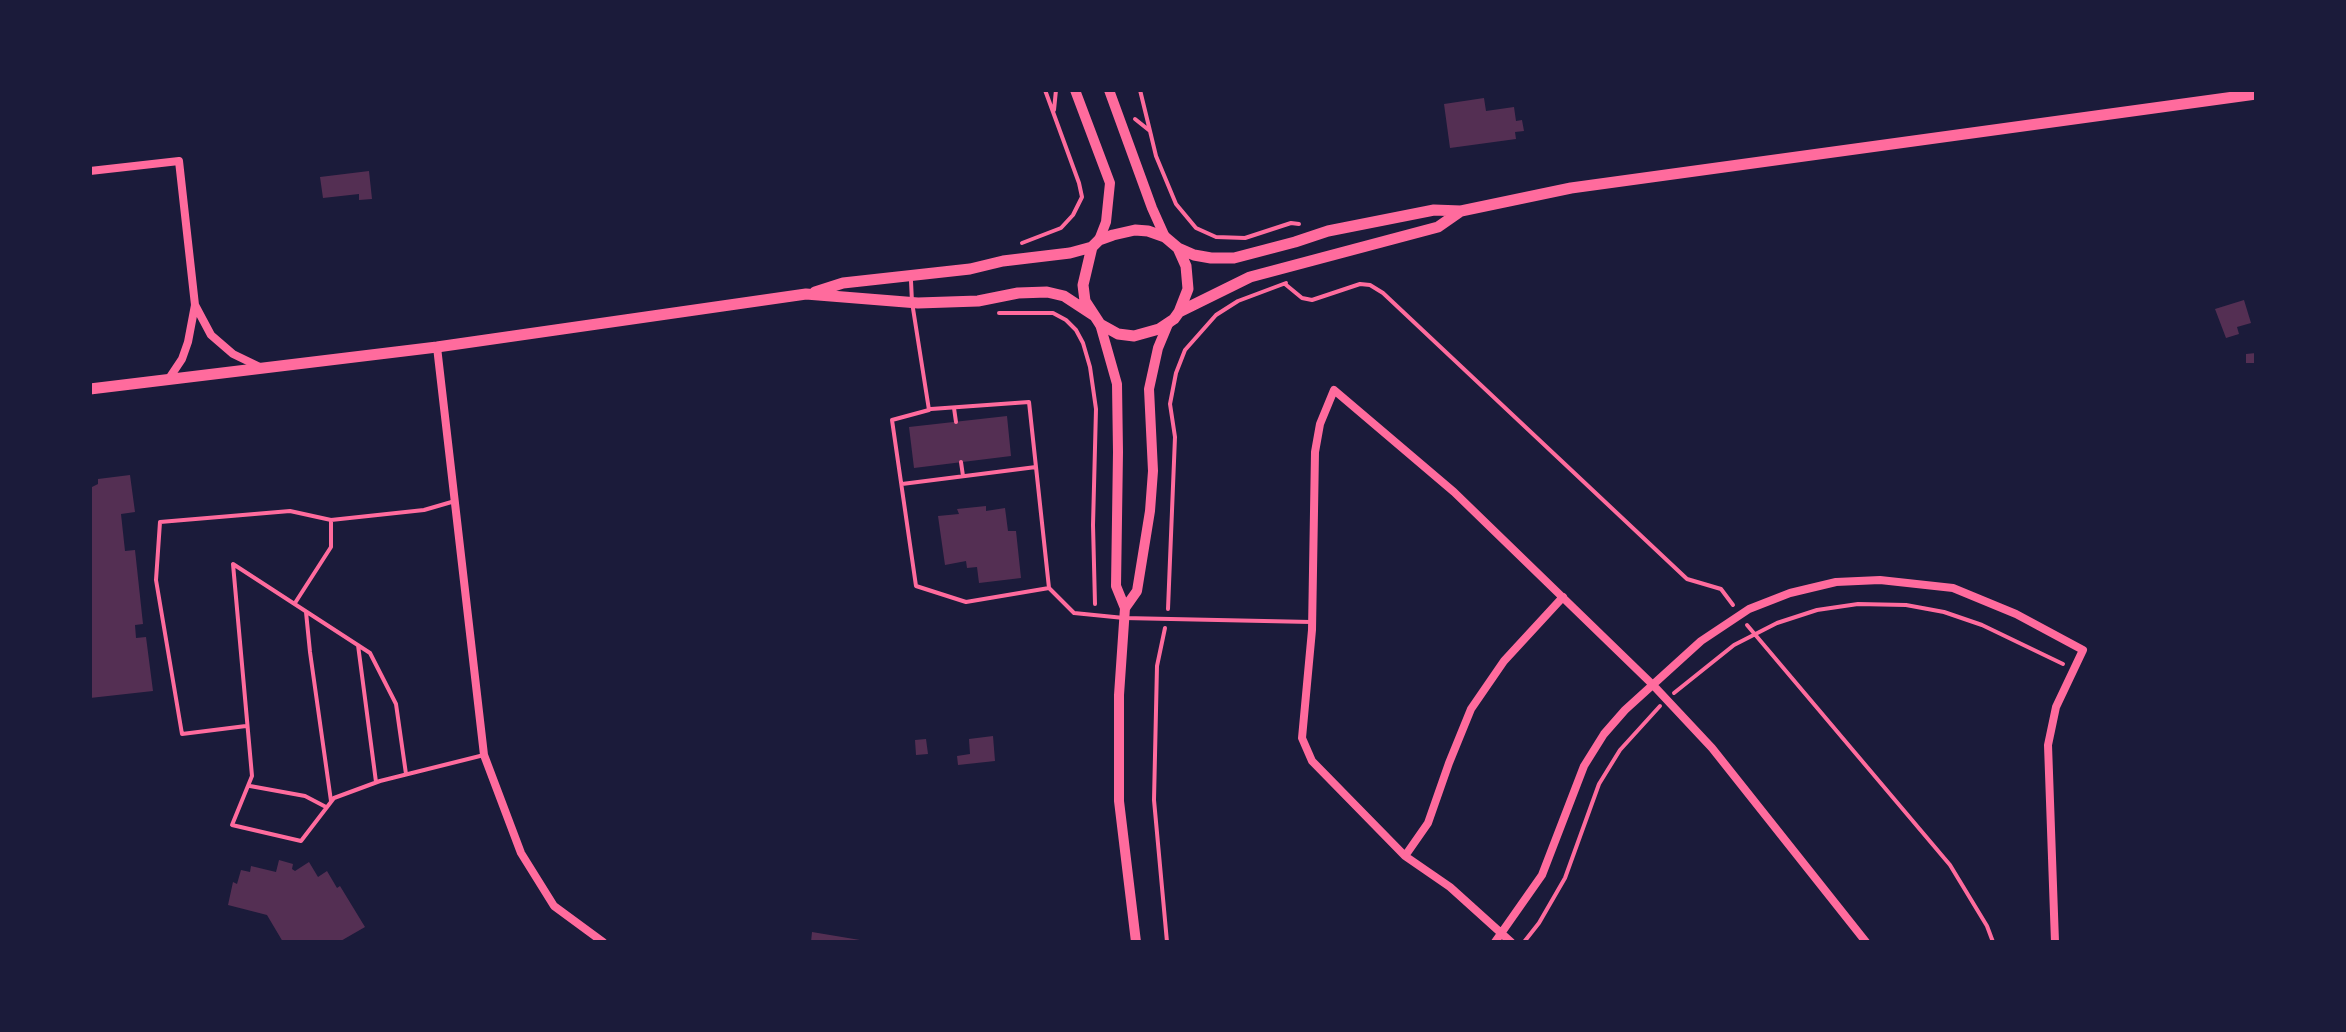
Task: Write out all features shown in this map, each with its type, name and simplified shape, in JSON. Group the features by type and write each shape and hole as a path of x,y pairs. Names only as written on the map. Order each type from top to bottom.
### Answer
{"main road":[{"path":"1075,90 1110,183 1106,222 1083,284 1085,301 1096,320 1117,384 1116,586 1125,613 1119,695 1119,801 1136,942"},
{"path":"1109,90 1166,237 1178,248 1211,258 1234,258 1376,220 1434,210 1461,211 1571,188 2256,94"},
{"path":"1179,312 1250,278 1438,227 1461,211"},
{"path":"90,389 438,347 806,294 843,284 1056,256 1113,234 1135,230 1166,237"},
{"path":"1125,613 1137,590 1150,511 1153,366 1168,324 1179,312 1188,289 1188,276 1178,248"},
{"path":"806,294 912,302 978,301 1047,292 1064,296 1118,334 1134,336 1168,324"}],"street":[{"path":"90,171 179,161 195,305 182,359 168,380"},
{"path":"195,305 211,335 233,354 262,368"},
{"path":"438,347 484,756 521,852 554,906 603,942"},
{"path":"1511,942 1450,887 1406,856 1312,761 1302,738 1312,622 1316,452 1320,424 1334,390 1454,492 1653,685 1712,748 1866,942"},
{"path":"1495,942 1542,874 1584,766 1625,710 1701,641 1740,615 1790,592 1836,582 1880,580 1953,588 2016,614 2084,650 2056,707 2048,745 2055,942"},
{"path":"1406,856 1428,823 1472,709 1504,661 1563,597"}],"lane":[{"path":"911,276 929,410"},
{"path":"1050,588 966,602 916,586 892,420 929,410 1029,402 1050,588 1074,612 1312,622"},
{"path":"954,408 956,422"},
{"path":"961,462 963,476"},
{"path":"901,484 1036,467"},
{"path":"248,726 182,734 156,580 160,522 290,511 331,520 424,510 455,502"},
{"path":"294,604 330,548 331,520"},
{"path":"406,774 396,704 370,654 233,564 252,776 232,824 301,841 334,798 376,782 484,756"},
{"path":"306,612 331,801"},
{"path":"358,645 376,782"},
{"path":"248,786 305,796 326,807"}],"path":[{"path":"1012,246 1061,228 1082,197 1044,90"},
{"path":"1054,114 1056,90"},
{"path":"1140,90 1156,156 1176,204 1196,228 1226,238"},
{"path":"1115,109 1150,132"},
{"path":"1148,193 1167,184"},
{"path":"1082,197 1108,199"},
{"path":"1285,284 1302,298 1312,300 1360,284 1383,293 1688,578 1721,589 1754,635 1950,866 1993,942"},
{"path":"978,301 990,311 1052,313 1066,320 1083,343 1096,410 1096,615"},
{"path":"1090,368 1112,364"},
{"path":"1153,366 1176,372"},
{"path":"1524,942 1566,878 1599,784 1620,750 1685,682 1722,654 1777,623 1817,610 1858,604 1906,605 1982,624 2074,669"}],"building":[{"path":"1484,98 1486,111 1514,107 1516,121 1522,120 1524,131 1515,132 1516,139 1450,148 1444,104"},
{"path":"369,171 372,199 359,200 359,194 323,198 320,177"},
{"path":"2244,300 2251,323 2237,327 2239,334 2226,338 2215,309"},
{"path":"2256,353 2256,363 2246,363 2246,354"},
{"path":"1007,416 1011,456 914,468 909,427"},
{"path":"130,475 135,512 121,514 125,551 135,550 143,624 135,625 136,638 146,637 153,691 90,698 90,488 98,484 98,479"},
{"path":"986,506 986,511 1005,508 1008,531 1016,531 1021,578 979,583 977,567 967,568 966,561 945,565 938,516"},
{"path":"993,736 995,761 958,765 957,756 970,754 969,739"},
{"path":"926,739 928,754 916,755 915,740"},
{"path":"279,860 293,864 295,871 309,862 318,877 327,871 365,927 339,942 283,942 267,915 228,905 233,882 237,884 241,870 250,872 251,866 276,872"},
{"path":"812,932 860,940 860,942 811,942"}]}
